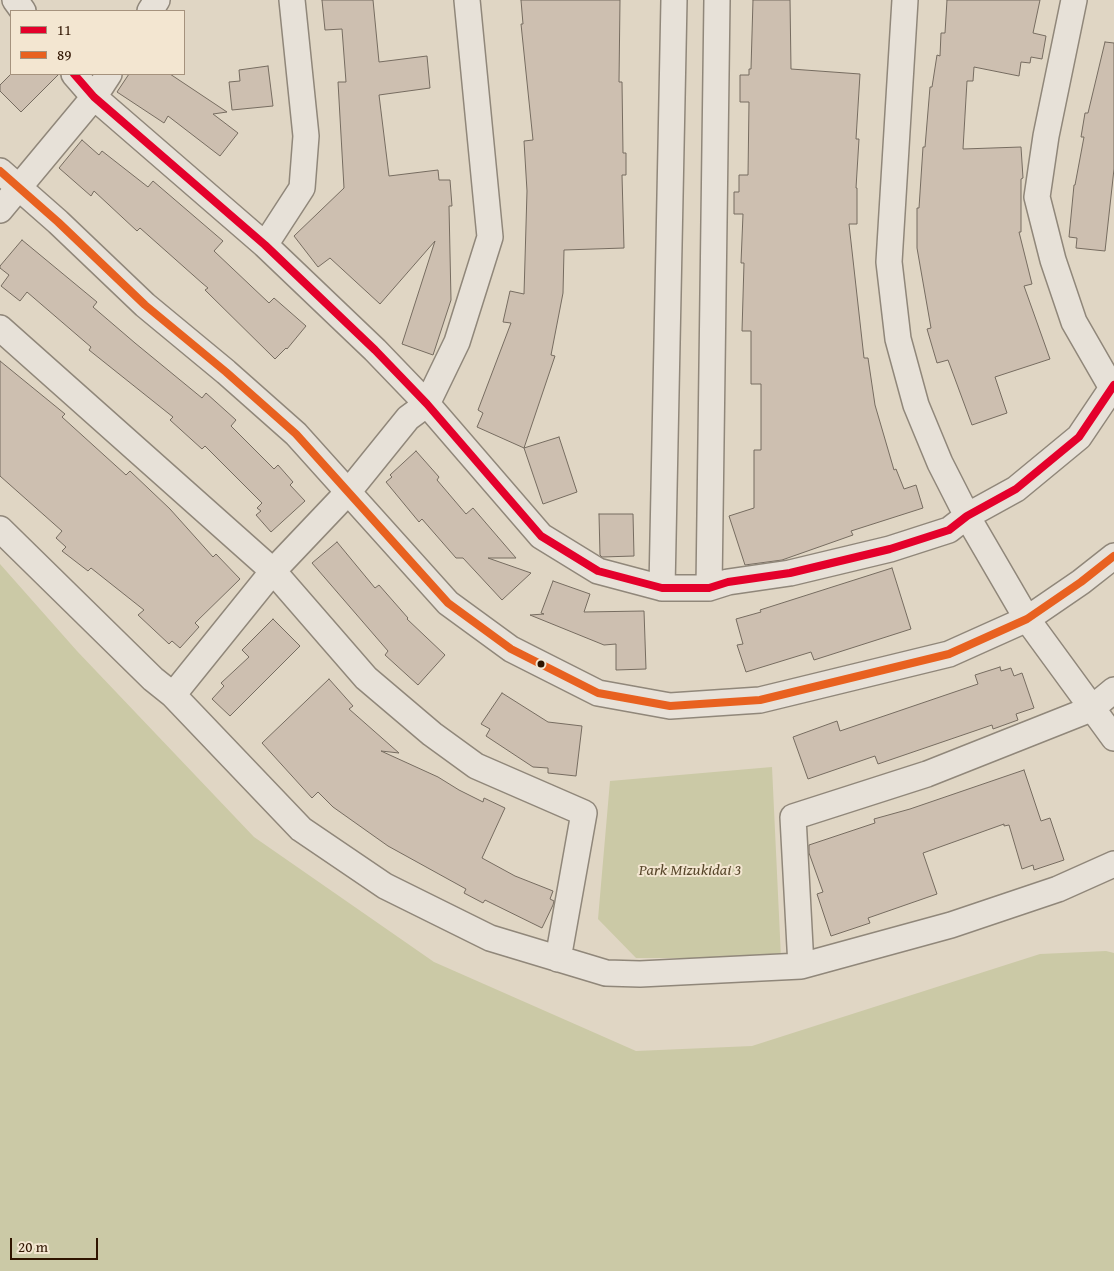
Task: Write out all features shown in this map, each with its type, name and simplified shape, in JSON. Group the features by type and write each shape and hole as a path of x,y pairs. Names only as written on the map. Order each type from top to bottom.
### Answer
{"street":[{"path":"265,245 302,188 306,136 292,0"},
{"path":"174,695 274,571 349,491 408,418 427,404 456,342 490,237 467,0"},
{"path":"662,588 674,0"},
{"path":"709,588 717,0"},
{"path":"905,0 889,262 898,338 916,405 940,463 967,516 1027,619 1114,738"},
{"path":"75,75 94,97 265,245 375,350 427,404 542,536 598,571 662,588 709,588 728,582 790,573 890,549 949,530 967,516 1016,489 1079,437 1113,386 1074,322 1053,260 1037,197 1046,136 1074,0"},
{"path":"0,210 9,179 94,97 108,75"},
{"path":"9,179 58,222 145,305 226,372 296,434 448,603 510,649 598,693 670,706 760,700 949,654 1027,619 1081,582 1114,556"},
{"path":"0,328 274,571 366,678 432,734 476,766 584,813 558,959"},
{"path":"0,529 153,679 174,695 301,829 385,886 490,938 558,959 606,973 623,974 802,966 960,922 1058,889 1114,864"},
{"path":"802,966 793,817 927,774 1091,709 1114,690"}],"green space":[{"path":"0,564 77,651 254,837 434,962 636,1051 752,1046 1040,954 1106,951 1114,953 1114,1271 0,1271"},
{"name":"Park Mizukidai 3","path":"772,767 781,958 636,958 598,919 610,781"}],"building":[{"path":"322,0 373,0 379,62 427,56 430,88 379,95 389,176 438,170 439,180 450,180 452,206 449,206 451,300 433,355 402,344 435,241 380,304 330,258 318,267 294,236 344,188 338,82 346,82 342,29 325,30"},
{"path":"521,0 620,0 619,82 622,82 623,153 626,153 626,175 622,175 624,248 564,250 563,293 551,355 555,356 524,448 477,427 483,413 478,410 511,323 503,322 510,291 524,294 527,191 524,141 533,140 521,24 523,24"},
{"path":"753,0 790,0 791,69 860,74 856,139 859,139 856,188 857,224 849,224 864,358 868,358 875,405 894,470 896,469 904,489 916,485 923,508 851,531 853,535 782,560 745,565 729,516 754,508 754,450 761,450 761,384 751,384 751,331 742,331 744,263 741,263 743,214 734,214 734,192 739,192 739,175 748,175 749,102 740,102 740,75 749,75 749,69 751,69"},
{"path":"947,0 1040,0 1033,33 1046,36 1042,59 1031,57 1030,63 1021,62 1019,76 974,67 973,81 967,81 963,149 1021,147 1023,178 1021,179 1021,232 1019,232 1032,284 1024,286 1050,359 995,377 1007,413 972,425 948,360 937,363 927,329 931,328 917,248 917,208 919,208 923,147 925,147 930,87 932,87 937,55 940,56 941,33 945,33"},
{"path":"1105,42 1114,43 1114,169 1105,251 1076,248 1077,238 1069,237 1074,185 1084,137 1081,137 1085,113 1088,113"},
{"path":"268,66 273,106 232,110 229,82 240,81 239,70"},
{"path":"10,75 58,75 21,112 0,91 0,85"},
{"path":"128,75 172,75 227,112 213,114 238,133 220,156 168,116 164,123 117,92"},
{"path":"82,140 99,155 102,151 148,187 153,181 223,241 214,251 269,303 274,298 306,326 287,349 275,359 205,290 208,288 140,228 137,231 94,191 91,196 59,168"},
{"path":"22,240 97,302 93,307 135,343 202,398 206,393 236,420 231,426 274,469 278,465 293,482 290,485 305,501 271,532 256,515 261,511 257,508 262,503 205,446 202,449 170,420 173,417 89,350 91,347 27,292 20,301 1,286 9,275 0,266"},
{"path":"0,361 65,414 62,417 126,475 130,471 170,509 213,557 216,554 240,579 195,623 199,627 180,648 172,641 169,644 138,615 144,610 91,568 88,571 62,551 66,547 56,538 62,531 0,476"},
{"path":"559,437 577,492 543,504 524,448"},
{"path":"416,451 439,477 437,480 466,514 473,508 516,558 488,558 531,573 502,600 463,558 456,558 422,519 419,522 386,482 392,477 390,475"},
{"path":"599,514 633,514 634,556 602,557 600,555"},
{"path":"337,542 375,588 379,585 407,619 445,655 418,685 385,655 388,651 312,563"},
{"path":"892,568 911,629 814,660 811,652 746,672 737,645 743,644 736,619"},
{"path":"553,581 590,594 584,612 644,611 646,669 616,670 616,644 604,645 530,615 544,614 541,613"},
{"path":"273,619 300,646 230,716 212,699 224,686 221,683 249,657 242,650"},
{"path":"1000,667 1001,671 1011,668 1014,676 1022,673 1034,708 1016,714 1018,720 993,729 992,725 878,764 875,756 808,779 793,737 837,721 840,731 978,684 975,675"},
{"path":"329,679 353,706 349,709 399,753 381,751 438,777 483,802 484,798 505,808 482,858 515,876 553,891 550,899 554,901 553,905 542,928 485,900 483,903 464,893 466,889 388,846 333,807 318,792 312,798 262,743"},
{"path":"502,693 548,722 582,726 576,776 548,773 548,768 533,767 486,736 490,729 481,724"},
{"path":"1024,770 1041,821 1050,818 1064,860 1034,870 1033,865 1022,869 1009,825 1004,826 1004,824 923,853 937,894 868,918 870,923 831,936 817,894 823,892 809,853 809,845 875,823 874,819 910,809"}],"transit line":[{"name":"11","path":"75,75 94,97 265,245 375,350 427,404 541,536 598,571 662,588 709,588 728,582 790,573 890,549 949,530 967,516 1016,489 1079,437 1114,385"},
{"name":"89","path":"0,171 58,222 145,305 226,372 296,434 448,603 511,649 598,693 670,706 760,700 949,654 1027,619 1081,582 1114,556"}]}
